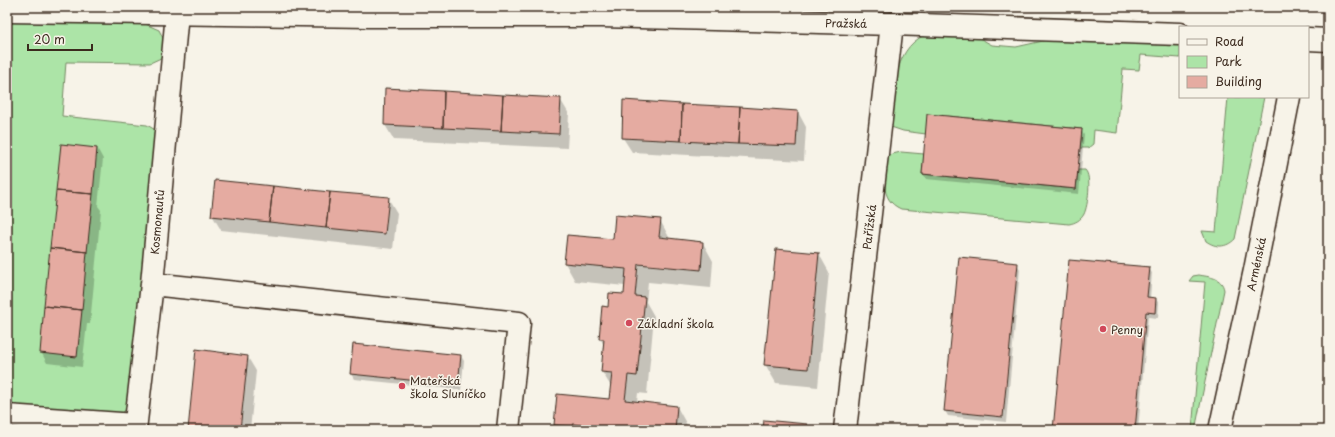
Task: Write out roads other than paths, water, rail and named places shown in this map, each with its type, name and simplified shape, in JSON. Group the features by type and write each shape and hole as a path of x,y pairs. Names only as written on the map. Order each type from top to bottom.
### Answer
{"street":[{"name":"Pražská","path":"7,11 602,16 1179,34"},
{"name":"Kosmonautů","path":"135,428 152,284 177,13"},
{"name":"Pařížská","path":"845,430 892,24"},
{"path":"1309,39 1328,40"},
{"name":"Arménská","path":"1220,430 1255,270 1289,98"},
{"path":"152,284 519,323 508,430"},
{"path":"7,416 42,425 135,428"}],"place":[{"name":"Základní škola","path":"629,323"},
{"name":"Penny","path":"1103,329"},
{"name":"Mateřská škola Sluníčko","path":"402,386"}]}
